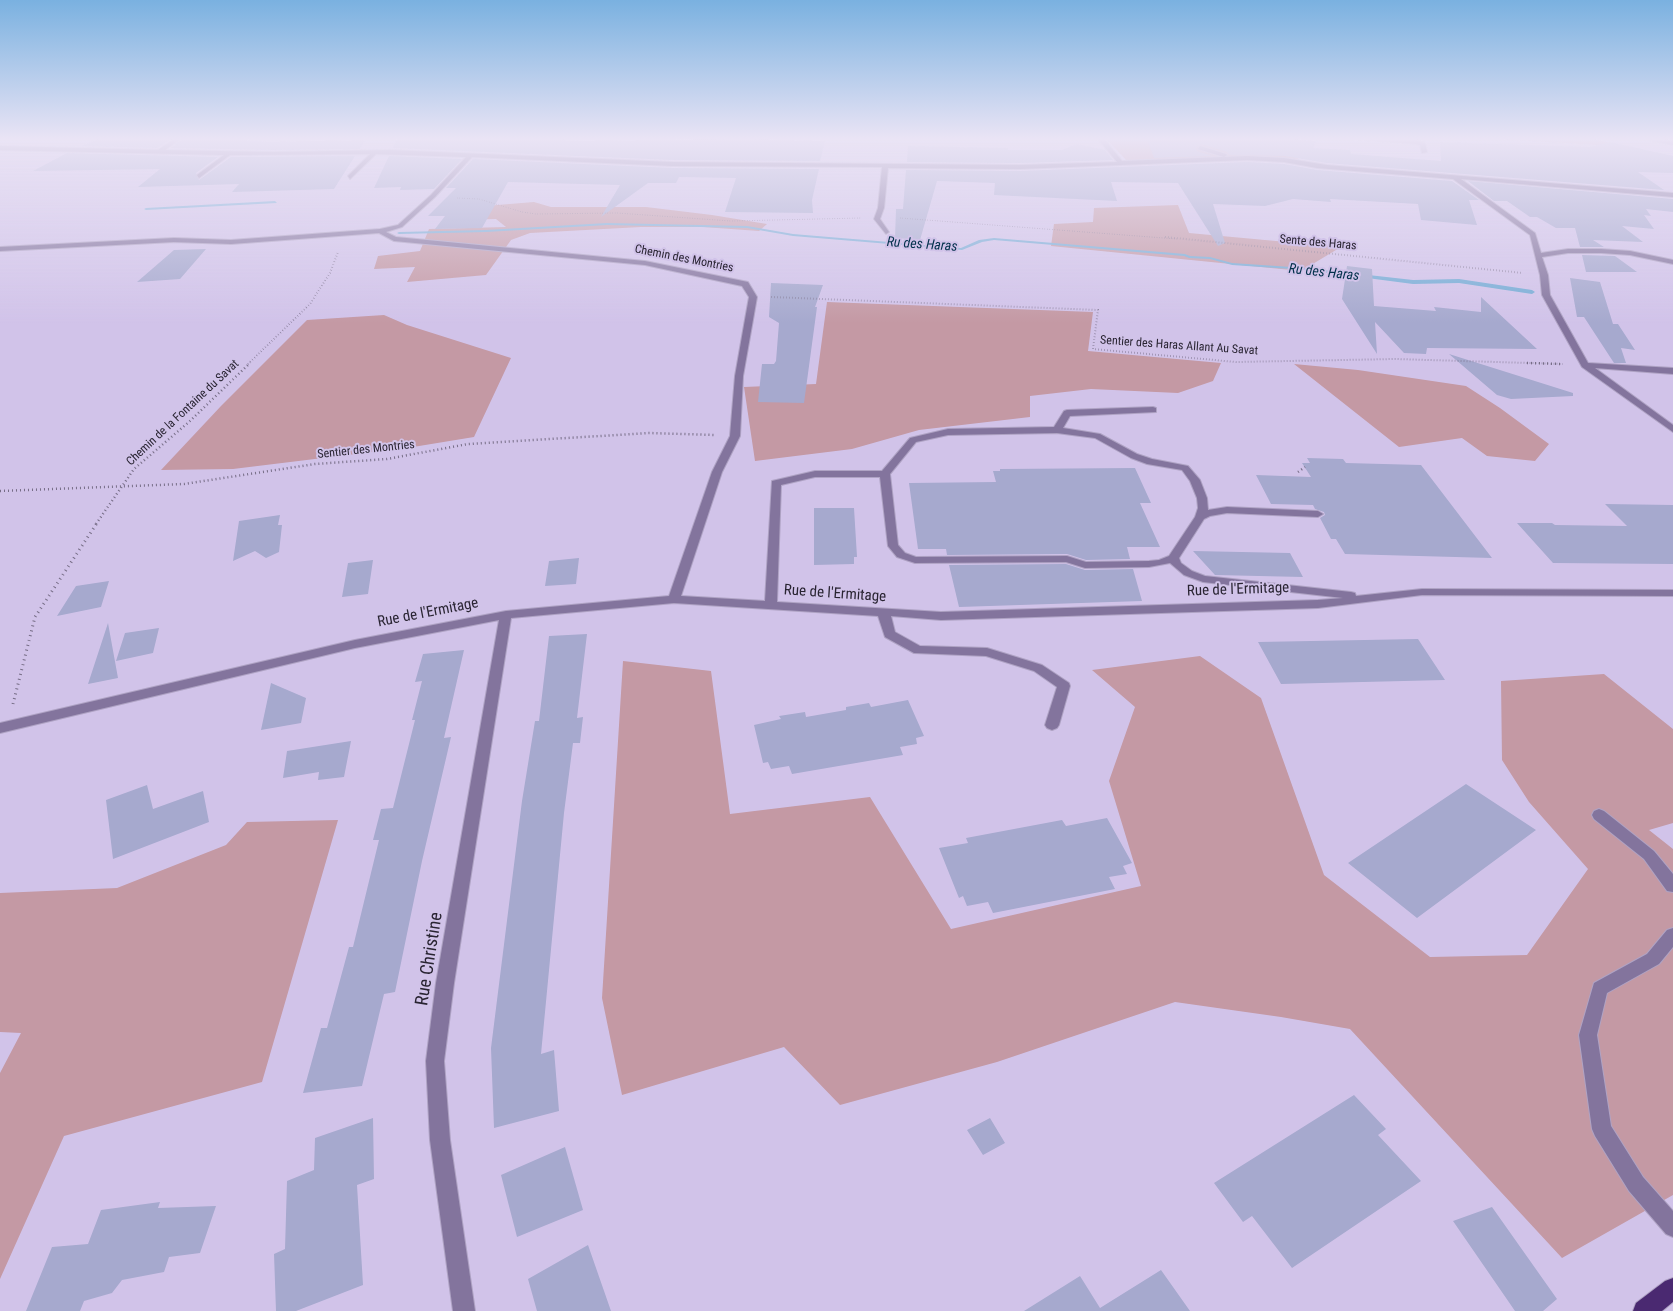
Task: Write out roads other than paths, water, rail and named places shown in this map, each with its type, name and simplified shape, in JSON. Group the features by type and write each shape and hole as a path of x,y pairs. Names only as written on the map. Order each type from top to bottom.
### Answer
{"main road":[{"path":"1644,1311 1673,1290"}],"street":[{"path":"0,249 174,240 231,242 380,232 400,226 428,200"},
{"path":"882,200 878,218 886,232"},
{"path":"1486,200 1533,234 1544,276 1546,295 1585,365 1673,429"},
{"name":"Chemin des Montries","path":"380,232 394,239 645,263 709,278 746,284 753,297 739,376 735,436 717,472 674,599"},
{"path":"1539,255 1568,251 1601,251 1630,253 1673,262"},
{"path":"1585,365 1673,371"},
{"path":"1057,430 1067,413 1153,410"},
{"path":"1057,430 1097,436 1134,456 1150,462 1186,468 1195,480 1202,498 1203,508 1200,516 1173,558 1162,563 1085,565 1067,559 915,560 901,555 893,546 885,474 914,440 948,432 1057,430"},
{"path":"770,606 776,483 816,474 885,474"},
{"path":"1200,516 1227,510 1318,514"},
{"path":"1173,558 1177,566 1203,579 1290,587 1370,598"},
{"name":"Rue de l'Ermitage","path":"4,728 355,644 506,615 674,599 884,614 941,616 1318,604 1422,592 1673,593"},
{"path":"884,614 889,634 918,650 987,652 1038,668 1064,686 1052,725"},
{"name":"Rue Christine","path":"464,1311 440,1140 435,1061 447,974 506,615"},
{"path":"1599,815 1649,855 1673,886"},
{"path":"1673,935 1653,959 1600,988 1588,1035 1602,1129 1636,1184 1673,1227"}],"waterway":[{"name":"Ru des Haras","path":"146,209 275,202"},
{"name":"Ru des Haras","path":"399,233 486,231 607,224 747,227 793,235 962,249 981,241 994,239 1185,255 1189,257 1210,258 1232,264 1306,269 1413,282 1459,281 1532,292"}]}
